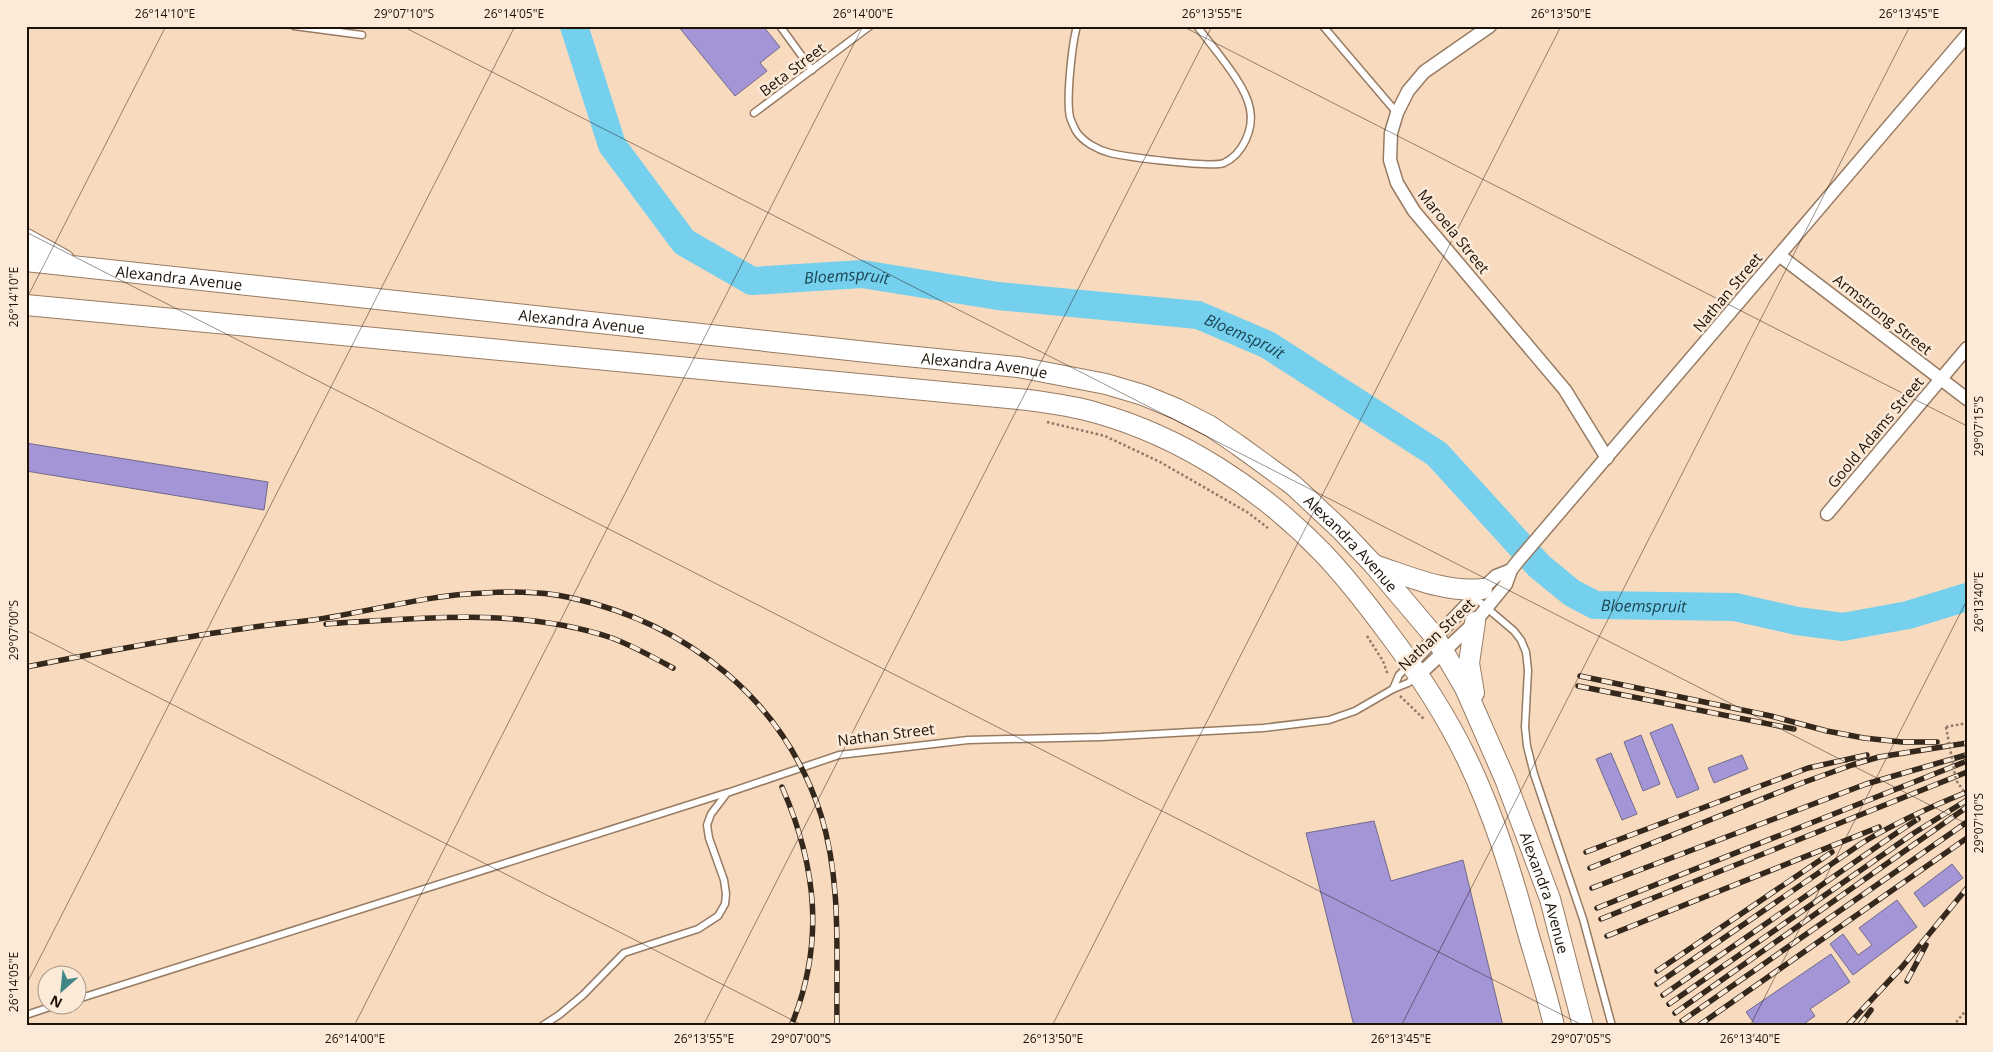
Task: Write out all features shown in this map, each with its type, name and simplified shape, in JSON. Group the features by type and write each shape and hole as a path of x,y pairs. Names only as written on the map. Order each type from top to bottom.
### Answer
{"highway":[{"path":"26,239 75,266"},
{"name":"Alexandra Avenue","path":"26,260 1018,367 1106,384 1143,395 1177,409 1210,426 1293,486 1374,565 1440,645 1465,688 1505,779 1550,900 1583,1026"},
{"name":"Alexandra Avenue","path":"26,306 1018,399 1096,413 1156,434 1224,472 1298,528 1329,559 1415,668 1450,726 1480,787 1514,884 1554,1026"},
{"path":"1374,565 1450,588 1468,591 1480,604 1469,663 1480,720"}],"street":[{"name":"Maroela Street","path":"1490,26 1424,72 1408,91 1397,113 1391,134 1390,160 1397,183 1419,218 1565,390 1607,458"},
{"name":"Nathan Street","path":"1415,668 1480,604 1506,584 1515,565 1967,35"},
{"name":"Armstrong Street","path":"1779,255 1967,399"},
{"name":"Goold Adams Street","path":"1827,514 1967,348"},
{"name":"Nathan Street","path":"1415,668 1480,604 1496,576 1515,565"}],"lane":[{"path":"294,26 362,35"},
{"path":"780,26 812,70"},
{"name":"Beta Street","path":"754,113 870,26"},
{"path":"1077,26 1073,46 1070,118 1076,132 1088,144 1110,153 1202,165 1222,164 1236,155 1246,141 1250,127 1251,110 1245,92 1196,26"},
{"path":"1323,26 1397,113"},
{"path":"1480,604 1514,631 1526,652 1528,670 1525,727 1527,746 1534,774 1583,919 1612,1026"},
{"name":"Nathan Street","path":"1393,688 1400,675 1415,668"},
{"name":"Nathan Street","path":"88,996 727,793 839,755 968,740 1110,737 1263,728 1329,720 1355,712 1393,688 1408,683 1415,668"},
{"path":"542,1026 583,995 624,953 698,929 718,916 725,904 726,894 724,880 709,838 707,825 711,814 727,793"},
{"path":"26,1015 38,1011"}],"path":[{"path":"1040,420 1105,436 1152,458 1247,512 1270,529"},
{"path":"1367,636 1382,660 1393,688 1430,724"},
{"path":"1967,723 1946,727 1956,780 1967,796"},
{"path":"1953,1026 1967,1009"}],"building":[{"path":"678,26 763,26 780,47 760,63 767,71 735,96"},
{"path":"26,443 268,482 264,510 26,471"},
{"path":"1672,724 1699,789 1677,798 1650,733"},
{"path":"1641,735 1660,784 1643,791 1624,742"},
{"path":"1611,753 1637,814 1622,820 1596,759"},
{"path":"1742,755 1748,769 1714,783 1708,768"},
{"path":"1374,821 1391,881 1463,860 1503,1026 1354,1026 1306,833"},
{"path":"1952,864 1963,878 1924,907 1914,893"},
{"path":"1897,900 1917,927 1853,975 1830,944 1843,934 1858,955 1872,945 1859,928"},
{"path":"1831,954 1850,982 1810,1009 1815,1016 1801,1026 1756,1026 1746,1012"}],"waterway":[{"name":"Bloemspruit","path":"574,26 612,145 684,242 752,281 862,274 998,296 1198,315 1268,345 1437,454 1539,566 1572,593 1595,605 1735,607 1797,621 1843,627 1908,615 1967,597"}],"railway":[{"path":"26,667 187,637 334,617 419,600 462,594 505,592 550,594 614,610 655,627 692,648 726,673 757,703 783,736 804,774 821,815 832,867 837,946 837,1026"},
{"path":"326,624 397,619 470,617 542,622 577,628 612,638 673,668"},
{"path":"1580,676 1771,716 1827,731 1864,738 1902,742 1937,742"},
{"path":"1578,686 1794,729"},
{"path":"1590,868 1802,783 1852,765 1879,757 1967,743"},
{"path":"1586,852 1808,768 1867,755"},
{"path":"1592,888 1866,784 1966,755"},
{"path":"1597,908 1967,761"},
{"path":"1601,919 1967,772"},
{"path":"782,787 803,847 809,876 812,906 809,965 802,995 791,1026"},
{"path":"1657,984 1862,843 1913,816 1967,792"},
{"path":"1669,1004 1914,833 1967,800"},
{"path":"1675,1013 1967,807"},
{"path":"1663,995 1918,819"},
{"path":"1682,1021 1967,822"},
{"path":"1607,936 1879,827"},
{"path":"1698,1026 1967,838"},
{"path":"1657,971 1832,852"},
{"path":"1847,1026 1902,967 1967,888"},
{"path":"1907,981 1926,945"},
{"path":"1859,1026 1871,1010"}]}
